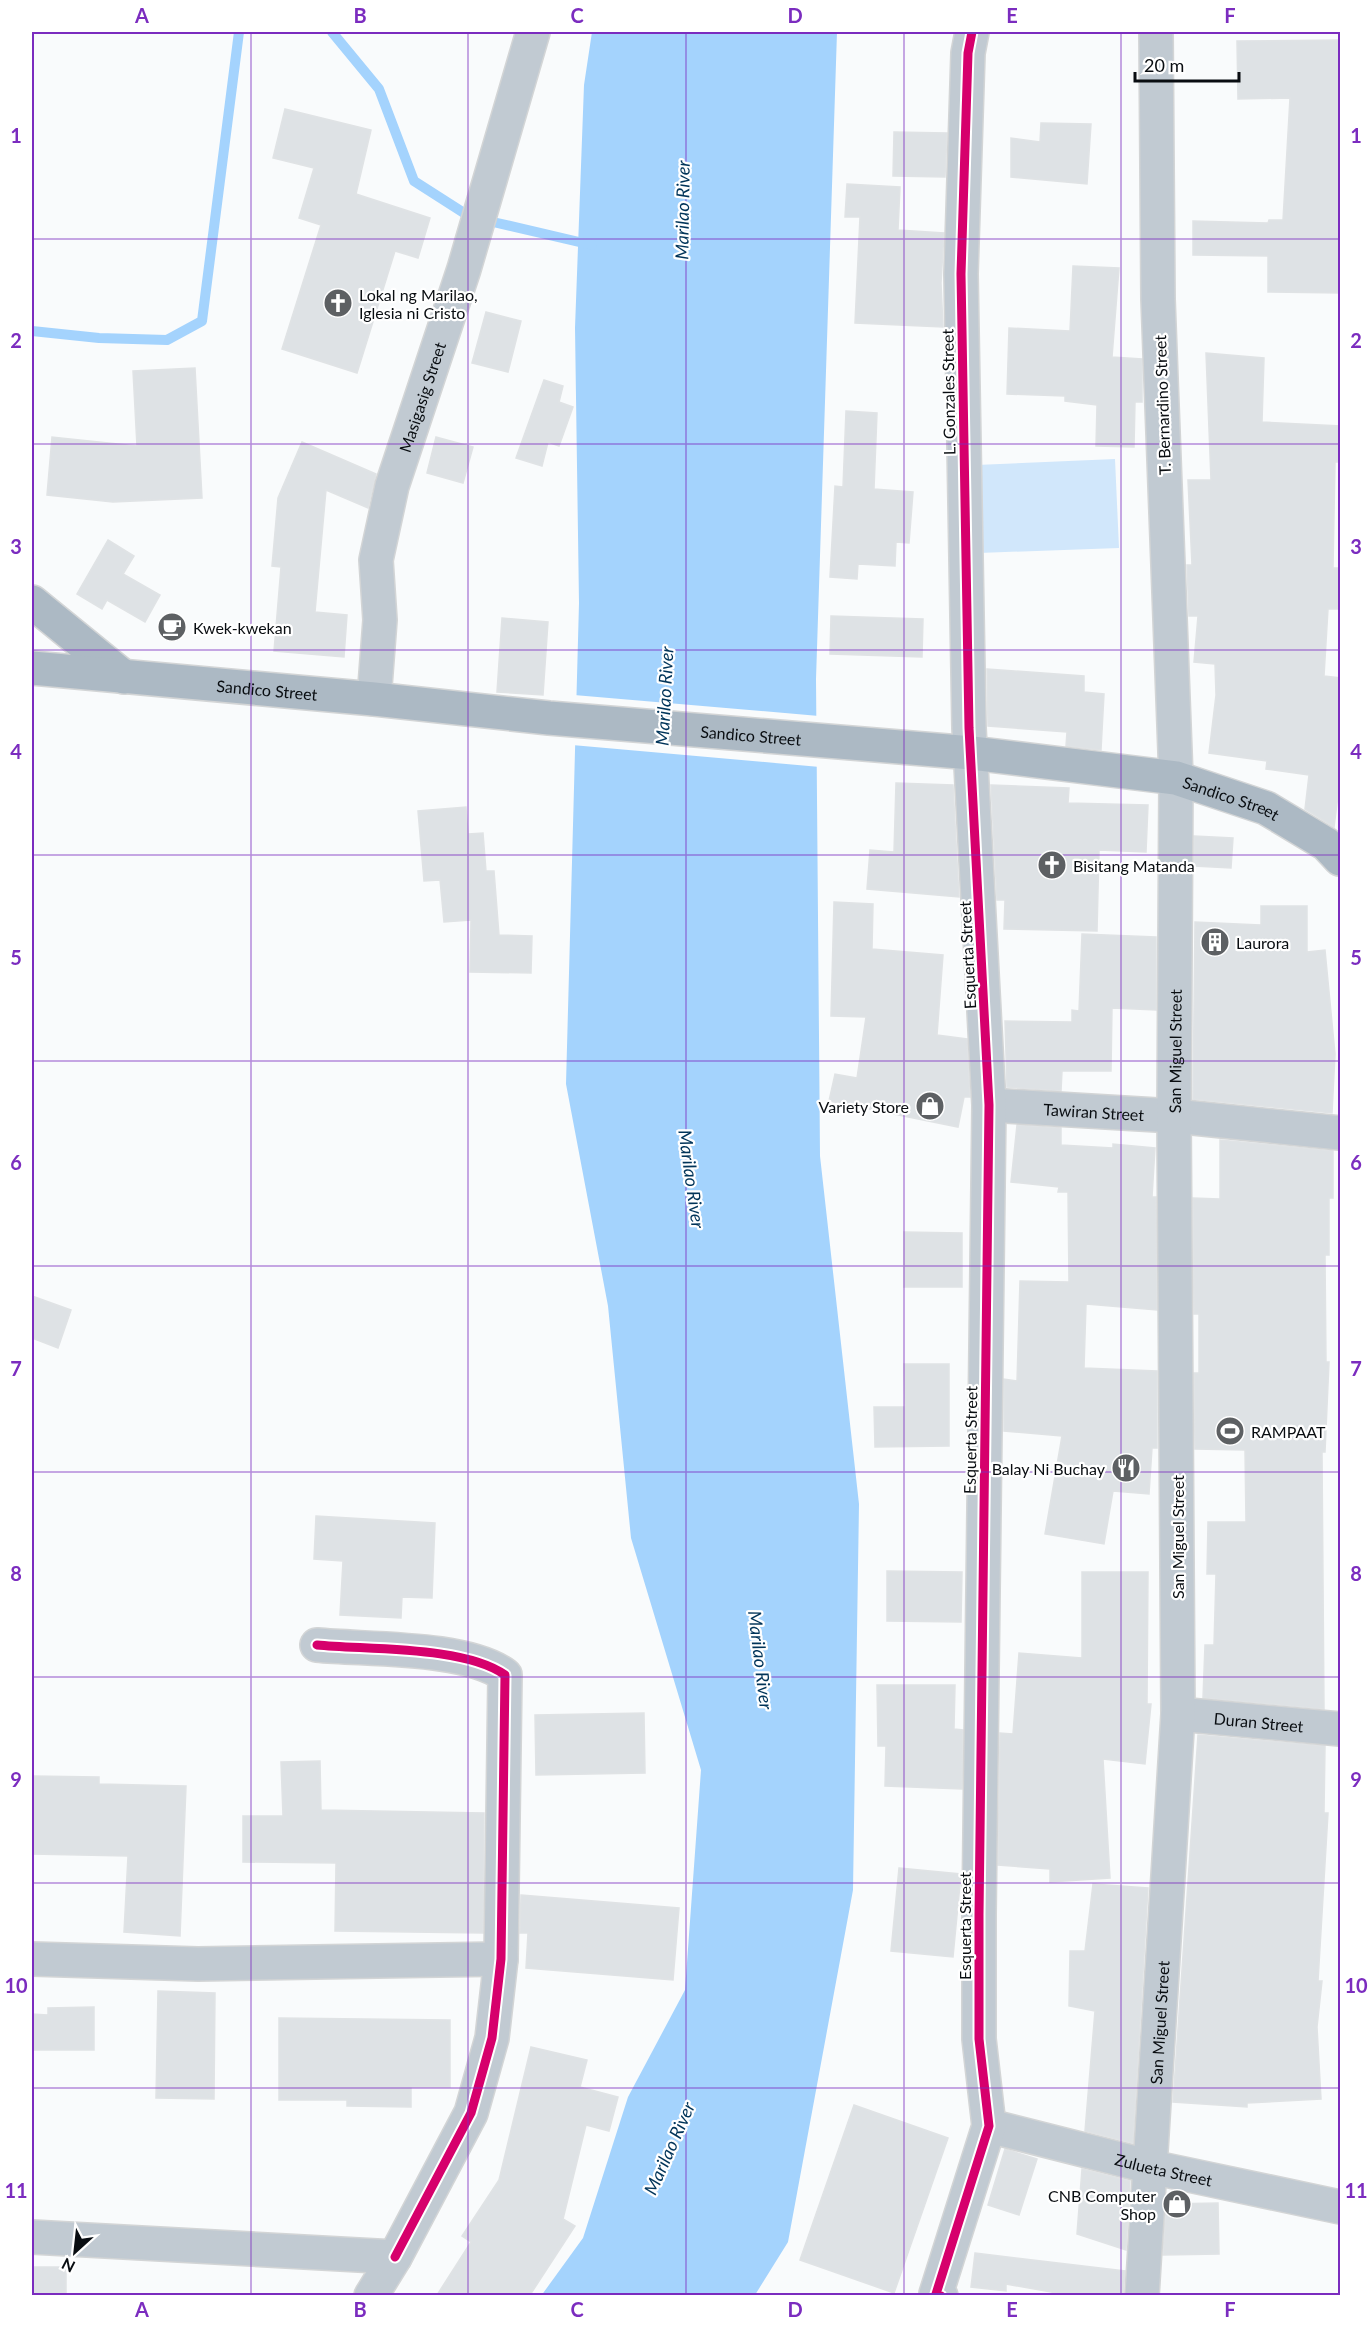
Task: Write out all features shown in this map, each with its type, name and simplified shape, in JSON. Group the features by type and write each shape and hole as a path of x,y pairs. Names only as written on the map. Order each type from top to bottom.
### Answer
{"main road":[{"path":"32,603 124,677"},
{"name":"Sandico Street","path":"32,668 374,699 549,718 972,753 1176,778 1266,808 1326,844 1341,859"}],"street":[{"name":"Masigasig Street","path":"374,699 380,620 376,560 392,486 464,269 532,32"},
{"name":"L. Gonzales Street","path":"972,32 968,53 961,274 969,716 972,753"},
{"name":"T. Bernardino Street","path":"1156,32 1158,299 1176,778"},
{"name":"Esquerta Street","path":"972,753 989,1105 979,1926 979,2039 989,2126"},
{"name":"San Miguel Street","path":"1142,2295 1178,1714 1174,1116 1176,778"},
{"name":"Tawiran Street","path":"989,1105 1174,1116 1341,1133"},
{"path":"316,1645 464,1657 505,1675 501,1959 492,2038 471,2113 395,2257 371,2295"},
{"name":"Duran Street","path":"1178,1714 1341,1729"},
{"path":"32,1959 198,1964 501,1959"},
{"name":"Zulueta Street","path":"989,2126 1151,2167 1341,2207"},
{"path":"941,2295 936,2294 989,2126"},
{"path":"32,2237 395,2257"}],"shaded area":[{"path":"1115,459 1119,548 979,553 976,465"}],"water":[{"name":"Marilao River","path":"592,32 837,32 816,679 820,1156 859,1504 853,1890 788,2242 755,2295 541,2296 583,2238 628,2097 685,1990 701,1770 631,1538 608,1306 566,1084 579,603 575,328 584,85"}],"pier":[{"path":"574,695 819,716 820,767 572,745"}],"building":[{"path":"1341,40 1341,293 1268,292 1268,256 1193,255 1193,221 1268,223 1269,220 1283,220 1290,98 1238,99 1237,41"},
{"name":"Lokal ng Marilao, Iglesia ni Cristo","path":"285,109 371,130 356,194 430,218 418,258 395,251 357,373 282,349 321,225 299,218 314,168 273,158"},
{"path":"1041,123 1091,124 1087,184 1011,177 1011,138 1040,142"},
{"path":"894,132 947,133 945,177 893,176"},
{"path":"847,184 900,187 898,230 944,233 941,283 943,327 855,323 860,217 845,217"},
{"path":"1073,266 1119,268 1112,357 1142,359 1142,402 1135,402 1134,447 1096,446 1097,405 1065,401 1065,396 1007,394 1009,328 1070,331"},
{"path":"486,312 521,321 508,372 472,363"},
{"path":"1206,353 1264,358 1262,422 1341,426 1341,462 1335,462 1333,568 1339,568 1338,609 1328,609 1324,676 1341,678 1341,772 1334,827 1305,809 1309,775 1266,769 1267,761 1209,753 1216,695 1215,664 1194,662 1198,616 1189,616 1187,565 1192,565 1188,480 1211,480"},
{"path":"195,368 202,498 113,502 47,495 52,437 137,446 133,371"},
{"path":"544,380 563,386 559,402 573,407 559,446 548,442 542,466 516,458"},
{"path":"846,411 877,413 874,489 913,492 909,543 896,542 895,566 858,564 857,579 830,577 835,486 843,487"},
{"path":"436,437 473,447 463,483 427,473"},
{"path":"302,442 376,474 368,508 326,490 315,612 347,615 344,657 274,651 281,567 272,566 278,498"},
{"path":"108,540 134,556 123,574 160,595 145,622 107,600 102,609 77,594"},
{"path":"831,616 923,619 922,657 830,654"},
{"path":"502,618 548,622 543,695 497,692"},
{"path":"987,669 1084,676 1084,692 1104,694 1101,750 1066,746 1067,732 988,726"},
{"path":"896,783 953,785 959,897 867,889 870,850 894,852"},
{"path":"991,785 1069,788 1068,803 1148,805 1146,852 1099,850 1097,931 1004,929 1005,900 997,900"},
{"path":"466,807 468,834 483,833 486,871 494,871 499,935 532,936 531,973 470,972 471,920 444,922 440,880 424,881 418,811"},
{"path":"1194,836 1233,838 1231,868 1194,866"},
{"path":"834,902 873,904 872,949 943,955 937,1035 967,1039 970,1097 964,1097 958,1127 829,1101 835,1074 857,1078 866,1017 831,1016"},
{"path":"1261,906 1307,906 1307,952 1325,950 1335,1054 1332,1113 1193,1099 1195,922 1261,925"},
{"path":"1082,934 1156,937 1156,1010 1112,1008 1111,1071 1062,1071 1061,1091 1007,1087 1005,1021 1072,1022 1072,1010 1079,1011"},
{"path":"1017,1125 1061,1128 1061,1145 1113,1148 1113,1144 1155,1148 1152,1197 1156,1197 1157,1310 1086,1304 1084,1368 1157,1371 1157,1448 1152,1448 1149,1494 1113,1491 1104,1544 1045,1534 1062,1436 1004,1431 1004,1379 1017,1381 1020,1281 1069,1282 1068,1192 1058,1192 1059,1187 1011,1182"},
{"path":"1220,1140 1333,1151 1333,1198 1329,1198 1329,1255 1325,1255 1326,1362 1329,1362 1325,1452 1322,1452 1324,1709 1203,1698 1205,1645 1214,1645 1216,1574 1207,1574 1208,1522 1246,1522 1245,1450 1195,1449 1194,1373 1199,1373 1199,1314 1194,1314 1193,1198 1220,1199"},
{"path":"904,1232 962,1233 962,1287 904,1287"},
{"path":"32,1296 71,1310 58,1348 32,1338"},
{"path":"904,1364 949,1364 949,1446 875,1447 874,1407 905,1407"},
{"path":"316,1516 435,1523 432,1598 402,1597 401,1618 340,1615 343,1561 314,1559"},
{"path":"887,1571 962,1572 961,1622 887,1621"},
{"path":"1082,1572 1148,1572 1147,1704 1151,1704 1145,1764 1103,1759 1110,1878 1050,1882 1050,1869 998,1865 1000,1733 1013,1734 1019,1653 1082,1658"},
{"path":"877,1685 955,1685 954,1729 963,1730 962,1789 885,1786 886,1746 878,1746"},
{"path":"644,1713 645,1773 536,1775 535,1715"},
{"path":"1198,1735 1325,1746 1324,1813 1328,1813 1318,1981 1322,1981 1317,2027 1321,2099 1247,2103 1247,2107 1173,2102"},
{"path":"320,1761 321,1810 484,1813 483,1933 335,1931 336,1863 243,1862 243,1816 283,1816 281,1762"},
{"path":"32,1776 99,1777 99,1784 186,1786 180,1936 124,1932 128,1856 32,1854"},
{"path":"899,1868 961,1874 953,1957 891,1951"},
{"path":"1093,1884 1148,1888 1133,2143 1085,2131 1095,2011 1069,2006 1070,1951 1085,1951"},
{"path":"521,1895 679,1908 673,1980 526,1968 528,1933 520,1933"},
{"path":"158,1991 215,1993 214,2099 156,2098"},
{"path":"94,2007 94,2050 32,2050 32,2014 48,2015 48,2008"},
{"path":"279,2018 450,2020 450,2087 411,2087 411,2107 347,2106 347,2100 279,2100"},
{"path":"531,2047 587,2060 580,2087 618,2097 609,2131 586,2125 563,2219 575,2226 530,2295 437,2295 471,2242 462,2236 499,2180"},
{"path":"854,2105 948,2138 894,2293 800,2260"},
{"path":"1005,2149 1037,2159 1019,2215 988,2205"},
{"path":"1082,2169 1130,2181 1126,2250 1077,2234"},
{"path":"1218,2203 1219,2254 1163,2255 1166,2204"},
{"path":"975,2253 1125,2271 1123,2295 1068,2295 1006,2284 1006,2291 971,2287"},
{"path":"32,2267 66,2267 66,2295 32,2295"}],"waterway":[{"path":"32,331 99,338 167,340 202,321 239,32"},
{"path":"332,32 379,89 414,181 464,213"},
{"path":"493,222 592,245"}],"cycle path":[{"path":"941,2296 936,2294 989,2126 979,2039 989,1105 969,728 961,274 968,53 972,32"},
{"path":"317,1645 441,1654 488,1666 505,1675 501,1959 492,2038 471,2113 395,2257"}],"place":[{"name":"Lokal ng Marilao, Iglesia ni Cristo","path":"338,303"},
{"name":"Kwek-kwekan","path":"172,627"},
{"name":"Bisitang Matanda","path":"1052,865"},
{"name":"Laurora","path":"1215,942"},
{"name":"Variety Store","path":"930,1106"},
{"name":"RAMPAAT","path":"1230,1431"},
{"name":"Balay Ni Buchay","path":"1126,1468"},
{"name":"CNB Computer Shop","path":"1177,2204"}]}
